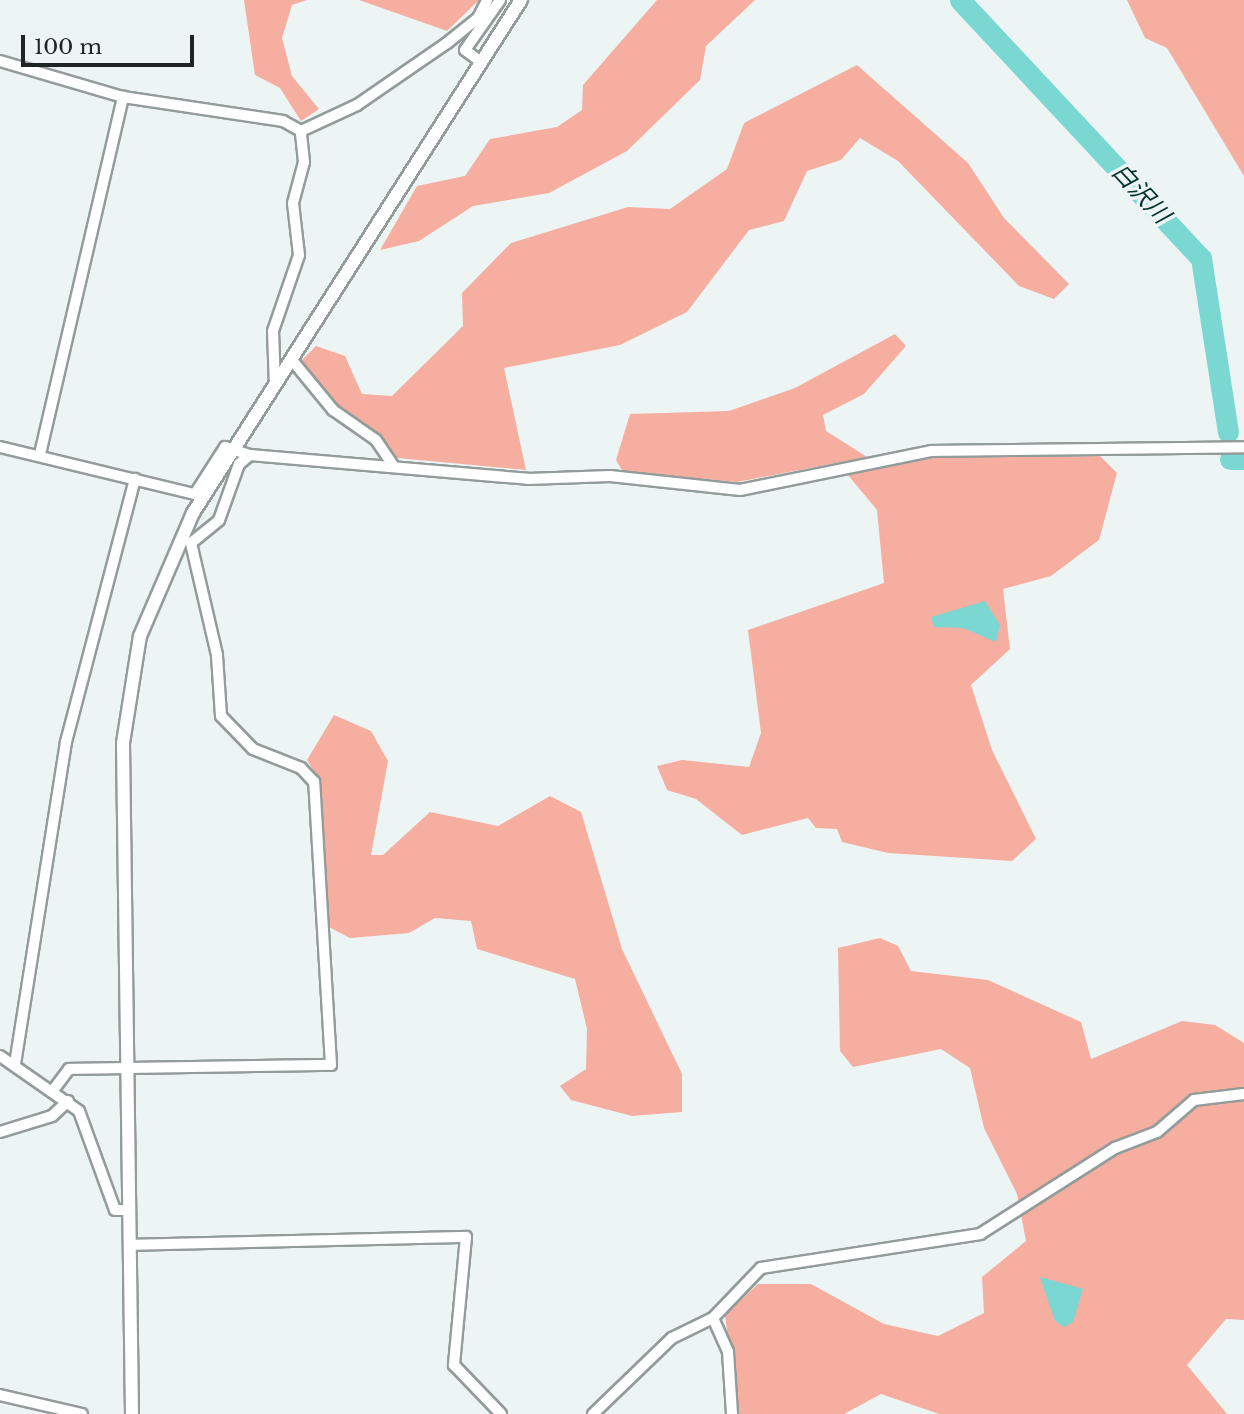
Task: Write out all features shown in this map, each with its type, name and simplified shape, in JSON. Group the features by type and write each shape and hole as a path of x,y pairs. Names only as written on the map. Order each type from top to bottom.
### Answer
{"street":[{"path":"301,131 357,105 447,43 478,18 487,0"},
{"path":"481,62 465,50 500,0"},
{"path":"132,1414 122,838 129,684 157,586 234,450 521,0"},
{"path":"0,61 123,97 283,121 301,131"},
{"path":"40,454 123,97"},
{"path":"275,386 273,331 299,255 293,203 304,162 301,131"},
{"path":"292,359 333,410 376,440 392,464"},
{"path":"0,447 40,454 195,494 225,447 250,455 740,490 932,451 1244,447"},
{"path":"54,1089 69,1069 331,1065 314,782 301,768 253,749 221,716 217,655 191,543 219,520 239,464 250,455"},
{"path":"15,1064 66,742 135,479"},
{"path":"0,1056 54,1089 68,1101 88,1132 116,1210 130,1210"},
{"path":"593,1414 673,1338 713,1318 761,1268 980,1234 1115,1148 1157,1132 1194,1100 1244,1094"},
{"path":"0,1132 52,1116 68,1101"},
{"path":"130,1245 466,1237 465,1297 451,1339 454,1365 501,1414"},
{"path":"713,1318 727,1352 732,1414"},
{"path":"0,1395 82,1414"}],"shaded area":[{"path":"244,0 307,0 292,5 282,38 292,76 319,109 301,121 280,88 255,75"},
{"path":"359,0 479,0 447,31"},
{"path":"657,0 755,0 706,46 700,80 627,151 549,193 473,206 419,241 380,250 417,186 465,176 490,139 557,127 582,110 583,85"},
{"path":"1127,0 1244,0 1244,176 1167,48 1145,38"},
{"path":"857,65 968,163 1004,218 1069,284 1054,299 1019,286 898,161 860,138 841,160 807,171 784,221 749,230 687,312 620,345 504,368 526,470 397,458 380,435 337,408 302,360 316,346 345,356 362,394 392,396 463,326 462,293 511,243 628,207 670,209 727,169 744,123"},
{"path":"895,334 906,346 864,394 823,415 826,431 867,457 737,482 623,472 616,460 630,414 729,411 795,388"},
{"path":"1100,456 1117,473 1099,540 1051,576 1003,589 1010,649 971,685 992,750 1036,839 1012,861 888,853 842,842 837,829 816,828 808,818 742,835 696,799 667,790 657,766 682,760 749,767 761,733 748,630 884,583 877,510 848,475 925,458"},
{"path":"334,715 371,731 388,761 371,855 383,855 430,812 498,826 550,796 581,812 622,949 682,1074 682,1112 632,1116 571,1100 560,1086 586,1069 587,1029 575,979 477,949 471,921 435,918 409,933 350,938 325,925 319,780 307,760"},
{"path":"880,938 898,946 911,971 988,980 1081,1022 1091,1059 1182,1021 1215,1025 1244,1043 1244,1320 1226,1319 1187,1365 1227,1414 939,1414 881,1394 844,1414 738,1414 725,1315 758,1284 811,1284 884,1324 938,1336 984,1313 982,1277 1026,1241 1017,1194 984,1128 970,1068 941,1049 853,1067 840,1051 838,948"}],"water":[{"path":"985,601 1000,625 996,642 963,628 934,627 931,617"},
{"path":"1040,1277 1083,1289 1073,1322 1064,1327 1055,1321"}],"waterway":[{"name":"白沢川","path":"960,0 1201,258 1228,432"},
{"name":"白沢川","path":"1230,459 1244,459"}]}
